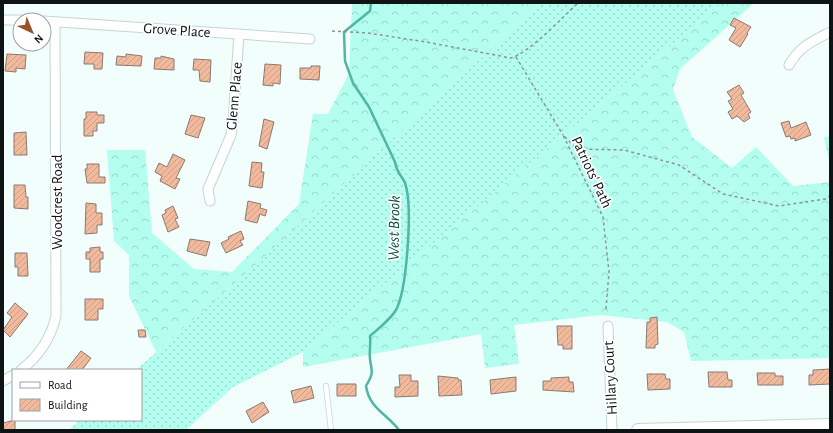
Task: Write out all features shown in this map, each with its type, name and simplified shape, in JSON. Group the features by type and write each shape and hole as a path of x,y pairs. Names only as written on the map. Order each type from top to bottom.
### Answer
{"street":[{"name":"Grove Place","path":"52,22 310,39"},
{"name":"Woodcrest Road","path":"22,369 36,357 50,337 56,316 55,22"},
{"path":"789,65 797,51 809,42 830,32"},
{"name":"Glenn Place","path":"210,200 208,189 231,135 239,34"},
{"name":"Hillary Court","path":"608,326 612,430"},
{"path":"3,381 12,376"},
{"path":"638,430 830,425"}],"lane":[{"path":"326,386 331,430"}],"path":[{"path":"332,31 368,33 426,42 504,58 516,57 578,3"},
{"path":"516,57 563,134"},
{"name":"Patriots' Path","path":"563,134 577,149 624,150 679,165 723,194 779,206 825,199 830,196"},
{"name":"Patriots' Path","path":"563,134 603,217 608,272 606,309"}],"green space":[{"path":"352,3 541,3 252,268 156,352 129,296 129,255 114,241 107,150 145,150 152,233 194,269 232,272 299,204 313,114 328,114 349,74"},
{"path":"541,3 722,3 303,352 233,387 186,430 69,430 79,421 142,421 142,369 137,369 252,268"},
{"path":"722,3 754,3 680,69 673,90 692,137 732,168 756,147 793,186 830,182 830,358 691,361 684,332 667,322 600,315 514,325 519,364 485,368 481,334 303,367 303,352"},
{"path":"830,136 830,164 824,137"}],"building":[{"path":"734,18 751,27 740,47 729,40 736,28 730,25"},
{"path":"85,52 103,53 102,69 94,69 94,64 84,64"},
{"path":"7,54 26,55 25,69 16,68 16,72 5,71"},
{"path":"126,54 142,56 141,66 116,65 117,56 126,57"},
{"path":"161,56 174,59 174,70 154,69 155,58 161,58"},
{"path":"194,59 211,60 210,82 200,81 199,70 193,70"},
{"path":"265,64 281,65 280,84 273,83 273,86 263,85"},
{"path":"311,66 320,66 319,80 300,79 300,68 311,68"},
{"path":"739,85 744,93 741,95 751,112 748,114 750,118 744,122 737,116 732,119 728,112 733,109 728,101 732,99 727,92"},
{"path":"86,112 97,112 97,115 104,115 104,123 97,123 97,131 93,131 93,136 84,136 84,119 86,119"},
{"path":"191,115 205,118 198,138 185,134"},
{"path":"264,119 274,122 267,149 259,146"},
{"path":"789,121 791,128 806,122 811,135 795,141 795,138 791,139 790,136 786,137 781,123"},
{"path":"26,132 27,155 14,155 14,133"},
{"path":"173,154 185,160 176,178 180,179 175,189 160,181 162,176 155,172 159,163 167,167"},
{"path":"252,162 262,163 261,172 264,172 262,188 249,186"},
{"path":"87,164 99,164 99,177 105,177 105,183 87,183 85,169 87,169"},
{"path":"14,185 25,185 26,197 28,197 28,209 14,208"},
{"path":"248,201 261,204 260,208 267,210 265,216 260,214 257,223 245,220"},
{"path":"86,203 96,204 96,213 102,213 102,225 97,225 97,233 85,234"},
{"path":"173,206 178,218 175,219 179,227 168,232 162,215 166,213 165,210"},
{"path":"241,231 244,239 240,241 243,245 226,253 221,243 229,239 228,237"},
{"path":"190,239 210,242 206,256 187,251"},
{"path":"100,247 100,252 103,252 103,259 100,259 100,272 90,272 90,259 86,259 86,252 90,252 90,248"},
{"path":"15,253 27,253 28,276 18,276 18,267 15,267"},
{"path":"85,299 103,299 103,309 98,309 98,320 85,320"},
{"path":"15,303 28,314 10,337 3,330 12,317 7,313"},
{"path":"657,317 658,344 655,345 655,348 646,348 647,322 650,322 650,318"},
{"path":"557,326 572,326 572,349 563,349 563,345 558,345"},
{"path":"138,330 145,330 146,337 139,337"},
{"path":"81,351 91,358 83,369 67,369"},
{"path":"830,369 830,384 809,385 809,375 813,375 813,370"},
{"path":"708,372 727,372 728,380 732,380 732,387 709,387"},
{"path":"757,373 775,373 775,376 783,376 783,385 758,385"},
{"path":"647,374 665,374 666,379 670,379 670,389 648,390"},
{"path":"399,375 411,375 411,381 418,381 418,396 395,397 395,387 400,387"},
{"path":"438,376 458,378 458,380 461,380 462,395 439,396"},
{"path":"516,377 516,391 491,394 490,380"},
{"path":"569,377 569,382 573,382 574,392 543,390 543,381 551,381 551,378"},
{"path":"337,384 356,384 356,396 337,396"},
{"path":"311,386 314,398 294,403 291,391"},
{"path":"263,402 269,412 252,423 246,411"},
{"path":"15,421 15,430 3,430 3,423"}],"waterway":[{"name":"West Brook","path":"371,3 370,11 344,32 345,61 353,83 369,107 395,162 398,172 405,183 409,209 409,228 406,267 400,300 391,317 370,336 372,372 366,386 371,400 399,430"}]}
